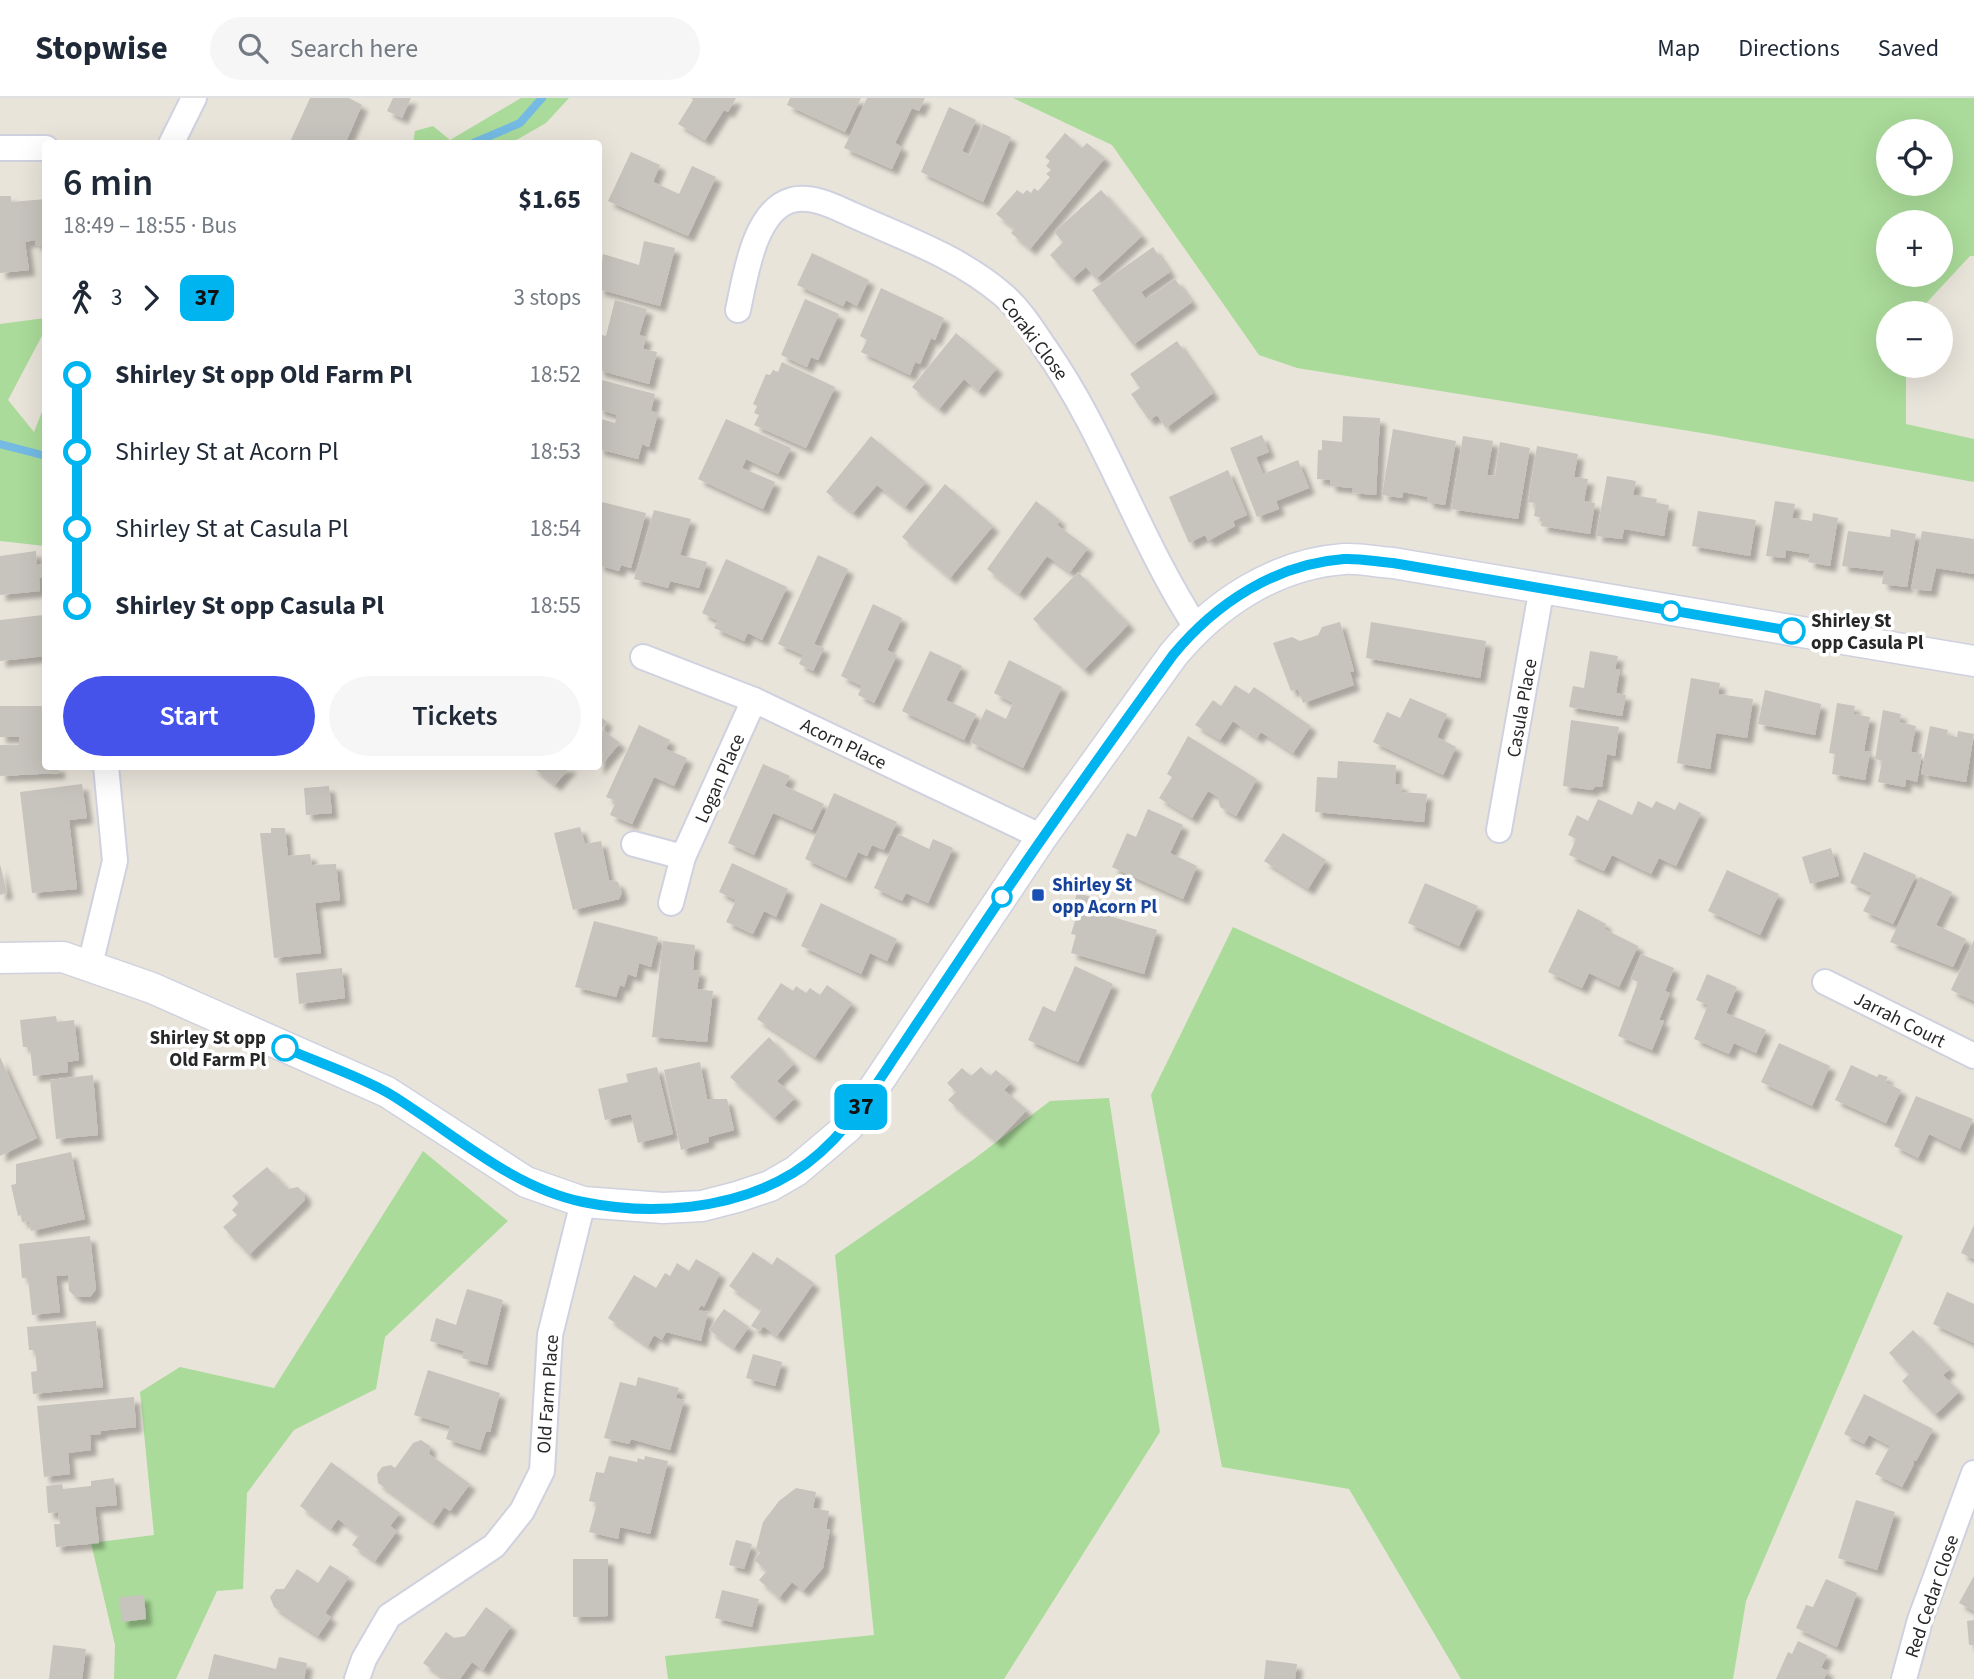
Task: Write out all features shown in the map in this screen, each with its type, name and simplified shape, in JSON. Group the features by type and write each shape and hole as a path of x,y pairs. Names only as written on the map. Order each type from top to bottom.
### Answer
{"street":[{"path":"173,140 194,98"},
{"path":"0,148 42,148"},
{"name":"Coraki Close","path":"738,310 748,263 761,230 780,207 790,200 803,199 838,208 949,258 1000,292 1014,304 1073,388 1174,594 1196,627"},
{"path":"0,958 63,957 152,988 387,1092 516,1176 583,1202 631,1208 702,1206 770,1186 822,1152 848,1127 1042,837 1196,627 1245,591 1283,573 1345,559 1393,563 1974,661"},
{"name":"Casula Place","path":"1499,830 1542,587"},
{"name":"Acorn Place","path":"643,657 754,700 1042,837"},
{"name":"Logan Place","path":"671,903 683,857 754,700"},
{"path":"90,965 115,860 106,770"},
{"path":"634,844 683,857"},
{"name":"Jarrah Court","path":"1825,982 1974,1056"},
{"name":"Old Farm Place","path":"358,1679 364,1659 389,1616 494,1546 522,1511 542,1471 550,1335 583,1202"},
{"name":"Red Cedar Close","path":"1904,1679 1920,1620 1974,1473"}],"green space":[{"path":"521,98 569,98 546,123 516,140 450,140"},
{"path":"1013,98 1974,98 1974,256 1970,256 1953,274 1953,210 1876,210 1876,287 1941,287 1928,301 1876,301 1876,378 1906,378 1906,424 1974,439 1974,482 1708,434 1297,368 1259,355 1112,145"},
{"path":"433,126 450,140 414,140 415,131"},
{"path":"42,318 42,336 8,400 34,432 42,412 42,546 0,541 0,324"},
{"path":"1233,927 1903,1236 1746,1601 1733,1679 1461,1679 1349,1489 1222,1467 1151,1095"},
{"path":"1109,1098 1160,1432 1004,1679 668,1679 665,1656 874,1635 835,1255 974,1159 1050,1101"},
{"path":"423,1151 508,1221 385,1337 376,1389 294,1430 247,1493 243,1589 217,1591 176,1679 114,1679 115,1645 91,1543 154,1535 140,1392 180,1367 274,1388"}],"building":[{"path":"310,98 349,98 362,105 347,140 291,140"},
{"path":"393,98 411,98 402,118 387,111"},
{"path":"691,98 736,98 728,112 724,110 705,140 678,124 693,100"},
{"path":"790,98 861,98 845,132 787,105"},
{"path":"867,98 925,98 919,111 912,108 895,143 902,147 892,169 844,148"},
{"path":"949,107 976,120 962,151 970,155 983,124 1011,137 983,202 921,172"},
{"path":"1065,133 1082,148 1087,143 1105,158 1030,249 1011,233 1015,229 996,214 1017,190 1023,194 1027,190 1031,193 1034,188 1038,191 1050,177 1046,174 1051,170 1046,166 1050,161 1045,157"},
{"path":"631,152 660,165 653,182 679,194 692,166 716,177 688,236 608,201"},
{"path":"1101,190 1142,236 1096,279 1086,267 1072,279 1050,255 1063,242 1054,232"},
{"path":"0,196 11,196 11,202 42,199 42,245 36,246 35,240 25,242 29,270 0,273"},
{"path":"644,241 675,248 660,306 602,290 603,254 639,265"},
{"path":"1153,247 1170,272 1141,292 1146,299 1175,279 1192,302 1133,345 1092,290"},
{"path":"812,253 869,280 857,306 846,300 843,306 797,285"},
{"path":"881,288 944,318 935,340 931,338 920,364 915,362 910,375 861,352 867,340 860,336"},
{"path":"805,299 839,314 818,360 811,357 807,367 781,355"},
{"path":"615,300 647,309 639,335 646,337 643,349 657,352 649,384 602,371 602,335 606,336"},
{"path":"956,333 997,368 978,391 964,379 939,409 912,387"},
{"path":"1177,341 1213,393 1166,428 1157,415 1149,420 1131,394 1140,388 1130,374"},
{"path":"782,362 835,387 806,448 754,425 759,415 754,413 757,406 753,404 766,374 770,375 773,370 778,372"},
{"path":"602,380 655,394 651,411 658,413 649,447 642,444 638,459 602,450 602,419 615,423 617,415 602,410"},
{"path":"1343,416 1380,418 1376,495 1352,493 1353,488 1330,486 1330,480 1317,479 1318,450 1322,450 1322,440 1342,442"},
{"path":"726,419 791,448 778,474 746,459 742,468 775,482 763,509 698,479"},
{"path":"1393,429 1456,441 1445,505 1427,502 1428,497 1403,492 1402,498 1382,495"},
{"path":"1262,435 1269,452 1256,457 1263,474 1298,460 1309,488 1276,501 1279,509 1257,517 1230,448"},
{"path":"871,436 926,482 905,507 877,485 853,513 826,492"},
{"path":"1463,436 1493,441 1487,475 1495,476 1500,442 1530,448 1518,519 1451,509"},
{"path":"1537,446 1578,454 1574,477 1588,479 1584,501 1595,503 1590,534 1541,526 1543,518 1534,516 1536,503 1528,502"},
{"path":"1228,470 1247,515 1233,521 1235,526 1208,541 1205,535 1189,543 1169,497"},
{"path":"1607,476 1636,481 1633,495 1657,499 1656,503 1669,505 1664,536 1624,529 1622,539 1596,536"},
{"path":"945,484 993,526 950,578 902,537"},
{"path":"1036,501 1060,520 1057,525 1088,548 1070,572 1047,556 1019,594 987,569"},
{"path":"1775,501 1795,504 1792,518 1812,521 1813,513 1838,518 1830,566 1808,562 1810,554 1786,550 1785,558 1766,556"},
{"path":"602,502 646,513 631,568 621,565 619,571 602,566"},
{"path":"654,510 691,519 680,555 707,562 699,588 670,581 668,588 634,579"},
{"path":"1698,511 1756,520 1750,556 1692,546"},
{"path":"1891,529 1916,534 1907,587 1882,584 1884,571 1842,566 1848,531 1890,537"},
{"path":"1922,531 1974,539 1974,574 1936,568 1931,591 1911,589"},
{"path":"36,551 37,565 42,564 40,591 0,595 0,556"},
{"path":"818,555 848,569 814,644 824,648 813,671 799,664 803,655 778,644"},
{"path":"726,559 787,587 762,640 748,633 744,641 714,628 718,621 702,613"},
{"path":"1078,572 1129,624 1084,670 1033,619"},
{"path":"873,604 902,618 887,650 897,655 874,703 858,695 862,686 841,676"},
{"path":"42,615 42,656 0,661 0,620"},
{"path":"1340,622 1354,671 1350,672 1354,685 1303,703 1298,689 1291,691 1273,643 1292,637 1300,641 1318,635 1322,627"},
{"path":"1371,622 1486,641 1480,678 1366,658"},
{"path":"930,651 962,666 946,700 976,714 964,740 902,711"},
{"path":"1590,651 1618,656 1615,669 1620,670 1616,693 1626,695 1622,716 1569,707 1573,686 1584,688"},
{"path":"1009,660 1062,687 1023,768 970,742 986,709 1006,719 1013,703 994,693"},
{"path":"1691,678 1720,683 1718,694 1753,699 1747,738 1716,733 1710,769 1677,763"},
{"path":"1235,685 1249,694 1254,687 1311,726 1293,753 1261,732 1257,738 1233,721 1220,740 1195,725 1213,700 1221,706"},
{"path":"1765,690 1821,704 1815,735 1758,724"},
{"path":"1410,698 1447,714 1437,737 1456,747 1443,775 1373,742 1387,712 1400,718"},
{"path":"1837,703 1855,706 1853,714 1870,717 1864,751 1870,752 1865,780 1832,774 1835,754 1829,753"},
{"path":"0,706 42,706 42,770 59,770 59,773 0,776 0,745 19,745 19,737 0,737"},
{"path":"1883,710 1901,714 1899,722 1916,726 1911,752 1922,754 1917,782 1906,779 1905,787 1878,782 1882,761 1875,759"},
{"path":"1571,720 1619,727 1615,756 1607,754 1602,787 1596,786 1592,790 1563,786"},
{"path":"639,725 670,740 666,749 687,758 674,786 654,777 632,824 610,815 616,801 606,797"},
{"path":"1930,726 1948,730 1947,735 1957,737 1958,731 1974,734 1966,782 1921,774"},
{"path":"602,730 620,743 602,764"},
{"path":"1188,736 1257,779 1236,816 1220,807 1218,797 1208,791 1192,818 1159,798 1172,777 1167,774"},
{"path":"1338,761 1396,765 1395,784 1402,784 1401,792 1427,794 1424,822 1315,812 1317,777 1337,778"},
{"path":"763,764 790,776 785,786 824,804 812,830 773,813 754,855 728,843"},
{"path":"536,770 568,770 555,785"},
{"path":"82,784 87,818 69,820 77,889 32,893 20,792"},
{"path":"329,786 332,813 306,815 304,788"},
{"path":"834,793 897,822 884,850 872,845 867,856 858,852 846,878 805,859"},
{"path":"1598,799 1632,815 1638,801 1652,808 1656,801 1675,810 1679,802 1701,813 1676,866 1659,858 1651,874 1612,855 1604,871 1569,855 1576,839 1568,835 1577,815 1588,821"},
{"path":"1148,809 1183,825 1170,853 1197,866 1183,899 1112,867 1127,833 1136,837"},
{"path":"580,827 585,844 601,841 609,880 618,882 622,893 619,899 573,910 554,833"},
{"path":"271,828 285,828 288,856 310,854 312,865 336,864 340,900 315,903 321,953 274,958 260,833 271,833"},
{"path":"1283,833 1326,860 1308,889 1264,861"},
{"path":"898,834 929,849 933,839 953,848 928,903 906,893 902,901 874,888"},
{"path":"1831,848 1839,876 1810,884 1802,857"},
{"path":"1864,852 1916,875 1893,924 1863,911 1872,893 1850,883"},
{"path":"732,863 788,889 776,917 764,911 753,934 726,922 736,900 719,892"},
{"path":"0,864 7,893 0,895"},
{"path":"1727,870 1779,894 1760,935 1708,911"},
{"path":"1920,877 1952,892 1936,925 1966,939 1953,967 1890,942"},
{"path":"1425,883 1478,906 1459,946 1408,923"},
{"path":"1077,893 1109,902 1106,915 1157,930 1144,974 1071,953 1076,935 1071,934 1076,918 1070,916"},
{"path":"821,903 897,939 887,961 870,953 861,974 801,946"},
{"path":"1578,909 1606,924 1604,929 1638,946 1619,987 1589,973 1582,988 1548,972"},
{"path":"594,921 658,937 651,967 639,963 636,977 628,974 624,987 620,985 616,997 575,987"},
{"path":"1974,940 1974,1001 1951,990"},
{"path":"663,941 695,945 693,970 700,971 697,989 713,991 707,1042 652,1037"},
{"path":"1641,954 1674,968 1665,991 1670,993 1659,1020 1664,1021 1652,1050 1618,1036 1638,982 1631,979"},
{"path":"1075,966 1113,984 1078,1062 1028,1040 1043,1006 1055,1012"},
{"path":"342,968 345,998 299,1004 296,973"},
{"path":"1707,974 1737,987 1726,1013 1766,1030 1756,1053 1734,1043 1729,1054 1694,1039 1708,1005 1696,1000"},
{"path":"781,983 793,991 796,986 806,993 810,988 820,995 827,985 852,1003 815,1057 757,1019"},
{"path":"56,1016 57,1022 74,1020 79,1060 67,1062 68,1072 33,1076 30,1047 23,1047 20,1020"},
{"path":"769,1037 794,1064 777,1081 795,1098 774,1118 730,1077"},
{"path":"1779,1043 1830,1066 1812,1106 1761,1082"},
{"path":"0,1057 37,1138 0,1156"},
{"path":"700,1062 707,1099 727,1099 734,1130 708,1137 709,1142 681,1150 664,1070"},
{"path":"1851,1065 1877,1077 1879,1074 1888,1077 1885,1082 1901,1090 1886,1123 1835,1100"},
{"path":"657,1067 673,1134 638,1143 631,1114 605,1120 598,1089 628,1082 626,1074"},
{"path":"981,1067 990,1076 996,1070 1011,1083 1004,1090 1027,1110 996,1142 948,1100 956,1092 947,1083 962,1068 971,1076"},
{"path":"93,1075 98,1135 56,1139 50,1080"},
{"path":"1916,1096 1973,1119 1960,1149 1929,1134 1918,1158 1894,1146"},
{"path":"71,1152 85,1219 31,1231 29,1221 22,1222 21,1215 18,1216 11,1185 16,1184 16,1164"},
{"path":"267,1167 288,1189 298,1187 305,1194 305,1200 249,1255 223,1227 237,1215 232,1210 239,1203 232,1196"},
{"path":"1974,1225 1974,1259 1961,1253"},
{"path":"90,1236 96,1289 90,1297 76,1297 69,1291 68,1275 56,1276 60,1312 32,1315 28,1278 22,1278 19,1244"},
{"path":"753,1252 772,1265 777,1257 814,1283 777,1336 763,1326 760,1331 751,1326 762,1309 729,1286"},
{"path":"696,1259 720,1273 704,1307 701,1305 698,1310 708,1312 701,1341 666,1332 662,1340 654,1335 648,1346 608,1318 634,1275 656,1288 665,1273 670,1276 677,1263 689,1271"},
{"path":"467,1289 503,1300 487,1365 462,1358 464,1351 430,1341 436,1318 456,1325"},
{"path":"1947,1292 1974,1304 1974,1343 1933,1324"},
{"path":"724,1309 749,1327 734,1348 709,1330"},
{"path":"96,1321 103,1387 33,1394 31,1372 37,1371 35,1350 29,1350 27,1327"},
{"path":"1913,1330 1950,1369 1943,1375 1959,1392 1935,1415 1902,1381 1909,1374 1889,1353"},
{"path":"753,1354 782,1362 775,1386 746,1378"},
{"path":"428,1370 500,1393 490,1432 486,1431 480,1450 446,1439 450,1426 414,1415"},
{"path":"638,1377 679,1388 676,1398 684,1400 670,1450 631,1439 629,1444 604,1438 620,1382 636,1386"},
{"path":"1864,1394 1933,1429 1916,1461 1913,1460 1914,1464 1902,1487 1875,1474 1890,1446 1869,1435 1864,1444 1844,1434"},
{"path":"134,1397 136,1427 100,1431 101,1434 90,1435 91,1450 68,1453 70,1474 44,1477 37,1406"},
{"path":"421,1440 430,1446 429,1454 470,1484 450,1511 444,1507 433,1523 378,1483 377,1474 382,1467 391,1465 395,1468 413,1443"},
{"path":"609,1456 637,1462 638,1458 644,1460 645,1456 668,1461 650,1534 620,1527 618,1539 589,1532 597,1503 589,1501 596,1472 604,1473"},
{"path":"331,1462 400,1513 390,1526 397,1531 375,1561 352,1545 359,1535 338,1519 331,1529 300,1506"},
{"path":"114,1478 117,1505 95,1507 99,1543 56,1547 54,1524 60,1524 58,1512 48,1513 46,1486 62,1484 63,1489 91,1486 91,1481"},
{"path":"796,1488 816,1492 813,1508 829,1511 826,1529 830,1529 823,1568 803,1591 792,1582 779,1598 759,1580 767,1571 754,1560 760,1553 756,1549 763,1522 779,1501"},
{"path":"1856,1500 1895,1512 1877,1570 1838,1558"},
{"path":"736,1540 752,1544 744,1569 729,1565"},
{"path":"573,1559 608,1559 608,1616 573,1617"},
{"path":"330,1565 349,1577 325,1613 331,1617 318,1636 274,1607 270,1597 276,1589 284,1589 297,1569 318,1583"},
{"path":"1974,1576 1974,1611 1959,1603"},
{"path":"1826,1579 1857,1593 1837,1647 1796,1628 1806,1605 1813,1607"},
{"path":"722,1590 759,1599 752,1627 715,1618"},
{"path":"144,1595 146,1619 122,1622 119,1597"},
{"path":"486,1607 511,1626 483,1670 472,1662 460,1679 445,1679 423,1663 446,1632 454,1638 465,1636"},
{"path":"1974,1620 1974,1645 1969,1645 1967,1621"},
{"path":"1798,1641 1827,1655 1821,1668 1828,1671 1824,1679 1776,1679 1788,1652 1792,1654"},
{"path":"53,1645 86,1649 82,1679 49,1679"},
{"path":"214,1654 276,1669 279,1657 307,1663 304,1679 208,1679"},
{"path":"1266,1660 1297,1664 1295,1679 1264,1679"}],"waterway":[{"path":"480,140 520,123 542,98"},
{"path":"0,444 42,455"}],"bus line":[{"name":"37","path":"285,1048 387,1092 494,1164 557,1195 583,1202 631,1208 702,1206 737,1197 770,1186 796,1171 822,1152 848,1127 1042,837 1173,655 1196,627 1245,591 1283,573 1345,559 1393,563 1792,631"}],"place":[{"name":"Shirley St opp Casula Pl","path":"1792,631"},
{"name":"Shirley St opp Acorn Pl","path":"1038,895"},
{"name":"Shirley St opp Old Farm Pl","path":"285,1048"}]}
